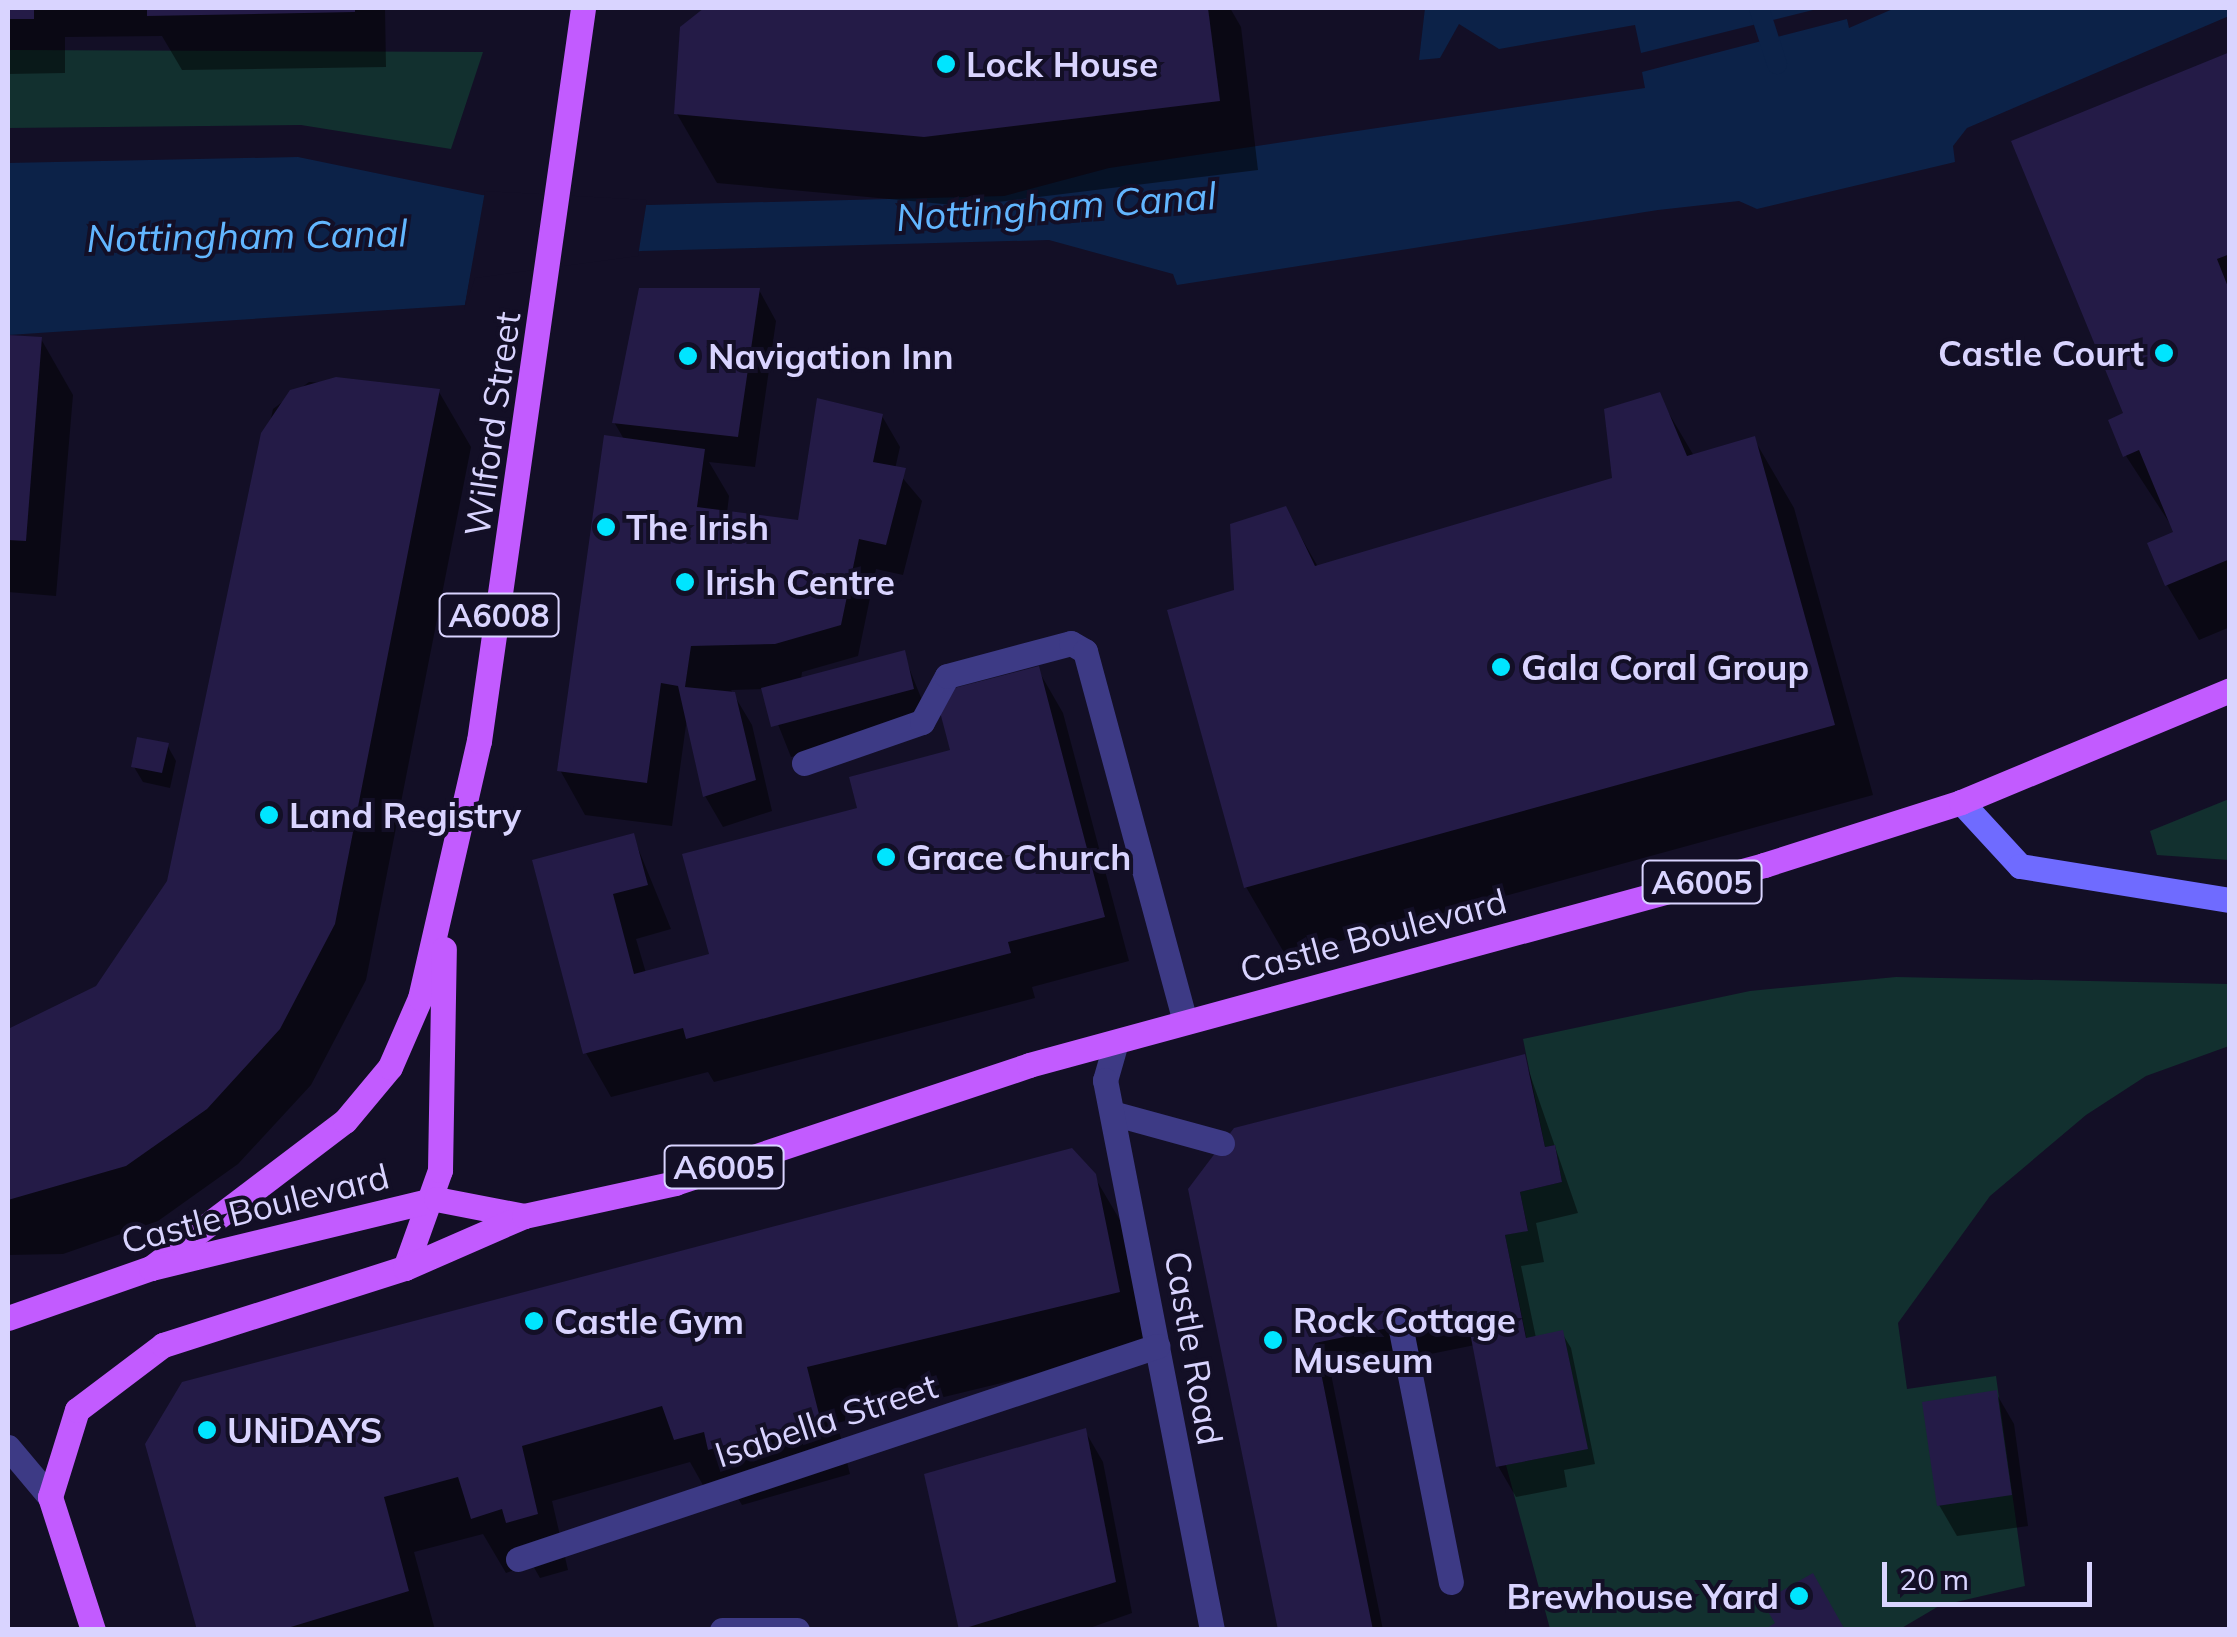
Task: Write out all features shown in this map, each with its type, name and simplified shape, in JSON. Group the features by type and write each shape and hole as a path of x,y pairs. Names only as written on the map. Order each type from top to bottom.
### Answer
{"main road":[{"name":"Wilford Street","path":"405,1268 436,1199 444,909 568,152 583,8"},
{"name":"Castle Boulevard","path":"50,1497 77,1410 163,1345 405,1268 524,1216 675,1183 1078,1052 1961,802 2230,690"},
{"name":"Wilford Street","path":"151,1268 267,1188 390,1066 444,909"},
{"name":"Castle Boulevard","path":"8,1318 151,1268 436,1199 524,1216"},
{"path":"50,1497 93,1630"}],"street":[{"path":"804,763 922,722 947,676 1071,643 1085,651 1185,1022"},
{"path":"1961,802 2020,866 2230,900"},
{"name":"Castle Road","path":"1116,1042 1105,1080 1212,1630"},
{"path":"1078,1052 1105,1080"},
{"path":"1112,1113 1222,1144"},
{"path":"1400,1325 1451,1582"},
{"name":"Isabella Street","path":"518,1560 1157,1346"},
{"path":"8,1448 50,1497"},
{"path":"722,1630 798,1630"}],"green space":[{"path":"8,51 483,52 451,149 301,125 8,128"},
{"path":"2229,799 2229,860 2157,855 2150,831"},
{"name":"Brewhouse Yard","path":"1896,977 2229,984 2229,1046 2146,1076 2086,1115 1990,1196 1898,1323 1907,1389 1996,1376 2025,1586 1939,1606 1900,1629 1550,1629 1506,1465 1551,1456 1505,1235 1528,1230 1520,1192 1562,1182 1555,1145 1545,1147 1523,1039 1750,991"}],"water":[{"path":"1425,8 1821,8 1641,53 1635,25 1499,49 1459,24 1440,58 1419,60"},
{"name":"Nottingham Canal","path":"1895,8 2229,8 2229,16 1967,128 1953,146 1955,162 1757,209 1739,201 1658,210 1177,285 1173,274 1049,240 641,251 471,273 465,305 8,335 8,163 298,157 482,195 649,205 1004,196 1109,168 1645,88 1642,72 1847,19 1849,28"}],"pier":[{"path":"485,191 647,200 638,256 475,278 464,310"}],"building":[{"path":"8,8 34,8 34,19 8,19"},
{"path":"147,8 355,8 355,12 147,16"},
{"name":"Lock House","path":"704,8 1208,8 1220,101 924,137 674,114 680,27"},
{"name":"Castle Court","path":"2230,52 2230,254 2217,259 2230,292 2230,559 2165,586 2147,543 2173,532 2139,450 2123,457 2108,420 2123,413 2011,141"},
{"name":"Navigation Inn","path":"639,288 760,288 738,437 612,423"},
{"path":"8,335 42,337 26,541 8,540"},
{"name":"Land Registry","path":"336,377 440,389 335,924 280,1029 207,1109 126,1166 8,1200 8,1029 96,986 167,881 261,433 290,390"},
{"name":"Gala Coral Group","path":"1660,392 1687,456 1755,436 1835,725 1244,888 1167,610 1234,590 1230,524 1286,506 1315,566 1612,478 1604,409"},
{"name":"Irish Centre","path":"817,398 883,414 873,462 906,468 886,545 859,539 841,625 775,644 691,646 685,687 735,692 756,780 703,797 678,686 661,683 647,783 557,771 604,435 705,449 697,507 798,520"},
{"path":"905,650 914,689 771,727 761,688"},
{"name":"Grace Church","path":"1039,666 1105,917 1008,942 1011,953 686,1039 683,1028 583,1054 532,860 634,833 648,885 613,894 634,974 709,954 682,854 857,808 849,777 950,750 935,693"},
{"path":"137,737 169,743 162,773 131,767"},
{"name":"Rock Cottage Museum","path":"1525,1054 1545,1147 1555,1145 1562,1182 1520,1192 1528,1231 1505,1235 1526,1338 1563,1330 1588,1449 1496,1467 1466,1312 1315,1343 1373,1630 1278,1630 1188,1189 1234,1128"},
{"path":"1072,1148 1096,1174 1120,1292 807,1367 820,1418 708,1450 704,1432 674,1440 662,1406 522,1446 538,1514 506,1523 502,1509 471,1519 458,1477 384,1497 409,1591 281,1630 197,1630 145,1444 182,1382"},
{"path":"1997,1390 2012,1495 1937,1506 1922,1402"},
{"path":"1086,1428 1116,1582 959,1630 924,1474"},
{"name":"Brewhouse Yard","path":"1813,1573 1845,1630 1764,1630 1775,1623 1762,1602"}],"waterway":[{"path":"1759,8 1777,64"}],"place":[{"name":"Lock House","path":"946,64"},
{"name":"Castle Court","path":"2164,353"},
{"name":"Navigation Inn","path":"688,356"},
{"name":"The Irish","path":"606,527"},
{"name":"Irish Centre","path":"685,582"},
{"name":"Gala Coral Group","path":"1501,667"},
{"name":"Land Registry","path":"269,815"},
{"name":"Grace Church","path":"886,857"},
{"name":"Castle Gym","path":"534,1321"},
{"name":"Rock Cottage Museum","path":"1273,1340"},
{"name":"UNiDAYS","path":"207,1430"},
{"name":"Brewhouse Yard","path":"1799,1596"}]}
